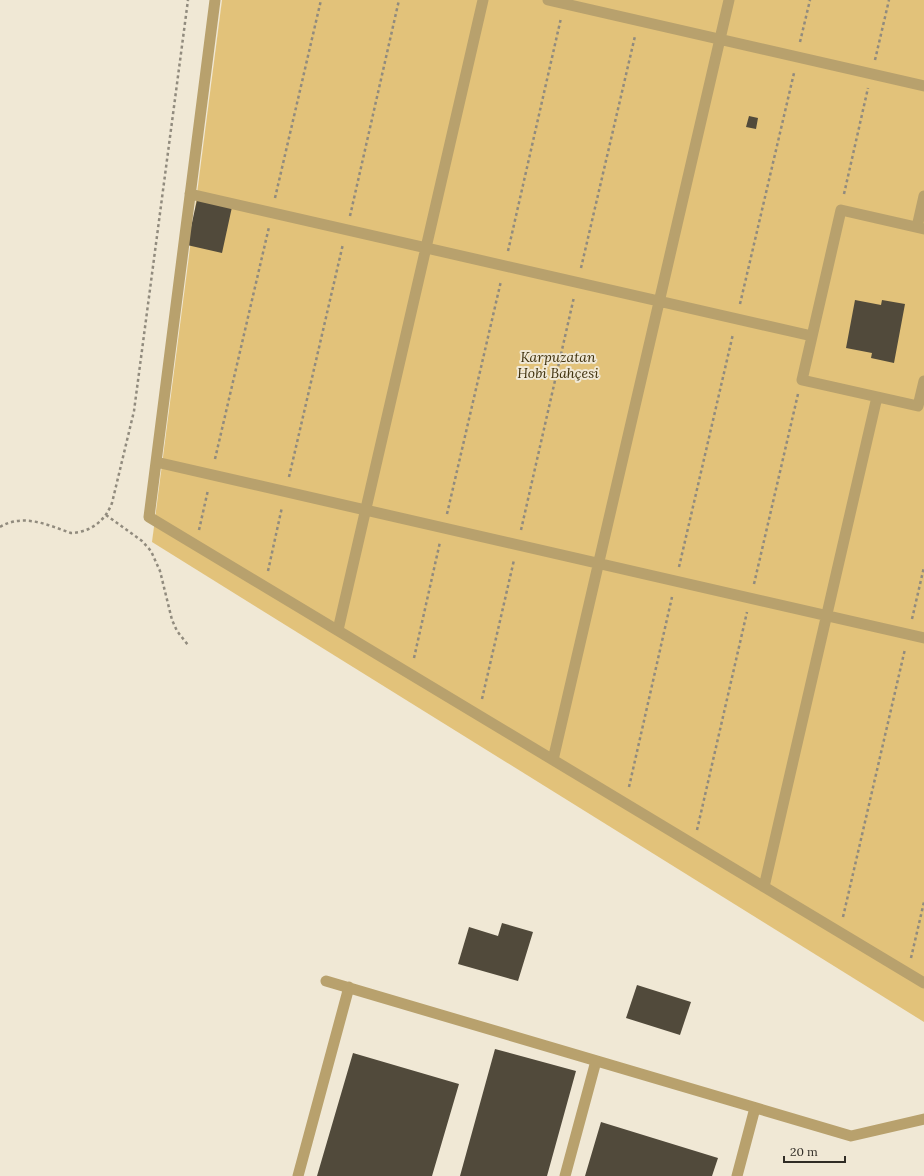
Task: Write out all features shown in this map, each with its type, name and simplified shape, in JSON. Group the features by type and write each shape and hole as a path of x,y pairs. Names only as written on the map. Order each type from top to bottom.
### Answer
{"street":[{"path":"215,0 149,517 924,983"},
{"path":"338,630 483,0"},
{"path":"548,0 924,86"},
{"path":"553,760 729,0"},
{"path":"190,194 812,336"},
{"path":"924,196 920,228 841,210 802,380 918,406 924,381"},
{"path":"764,887 878,397"},
{"path":"156,462 924,638"},
{"path":"326,981 851,1136 924,1119"},
{"path":"298,1176 349,988"},
{"path":"565,1176 596,1061"},
{"path":"736,1176 755,1108"}],"path":[{"path":"0,527 12,522 28,520 71,533 78,532 92,528 98,524 106,515 112,503 134,411 188,0"},
{"path":"195,545 321,0"},
{"path":"264,586 399,0"},
{"path":"625,803 810,0"},
{"path":"843,197 889,0"},
{"path":"410,674 565,4"},
{"path":"478,715 638,20"},
{"path":"694,844 799,390"},
{"path":"106,515 142,541 151,551 160,571 172,620 177,631 188,645"},
{"path":"840,932 924,567"},
{"path":"908,973 924,902"}],"green space":[{"name":"Karpuzatan Hobi Bahçesi","path":"222,0 924,0 924,1022 152,542"}],"building":[{"path":"749,116 758,118 756,129 746,127"},
{"path":"197,200 232,207 222,253 187,245"},
{"path":"855,300 881,305 882,300 905,304 894,363 871,358 872,353 846,348"},
{"path":"502,923 533,932 518,981 458,964 469,927 498,936"},
{"path":"637,985 691,1002 680,1035 626,1018"},
{"path":"495,1049 576,1071 547,1176 460,1176"},
{"path":"353,1053 459,1084 432,1176 317,1176"},
{"path":"601,1122 718,1158 712,1176 585,1176"}]}
